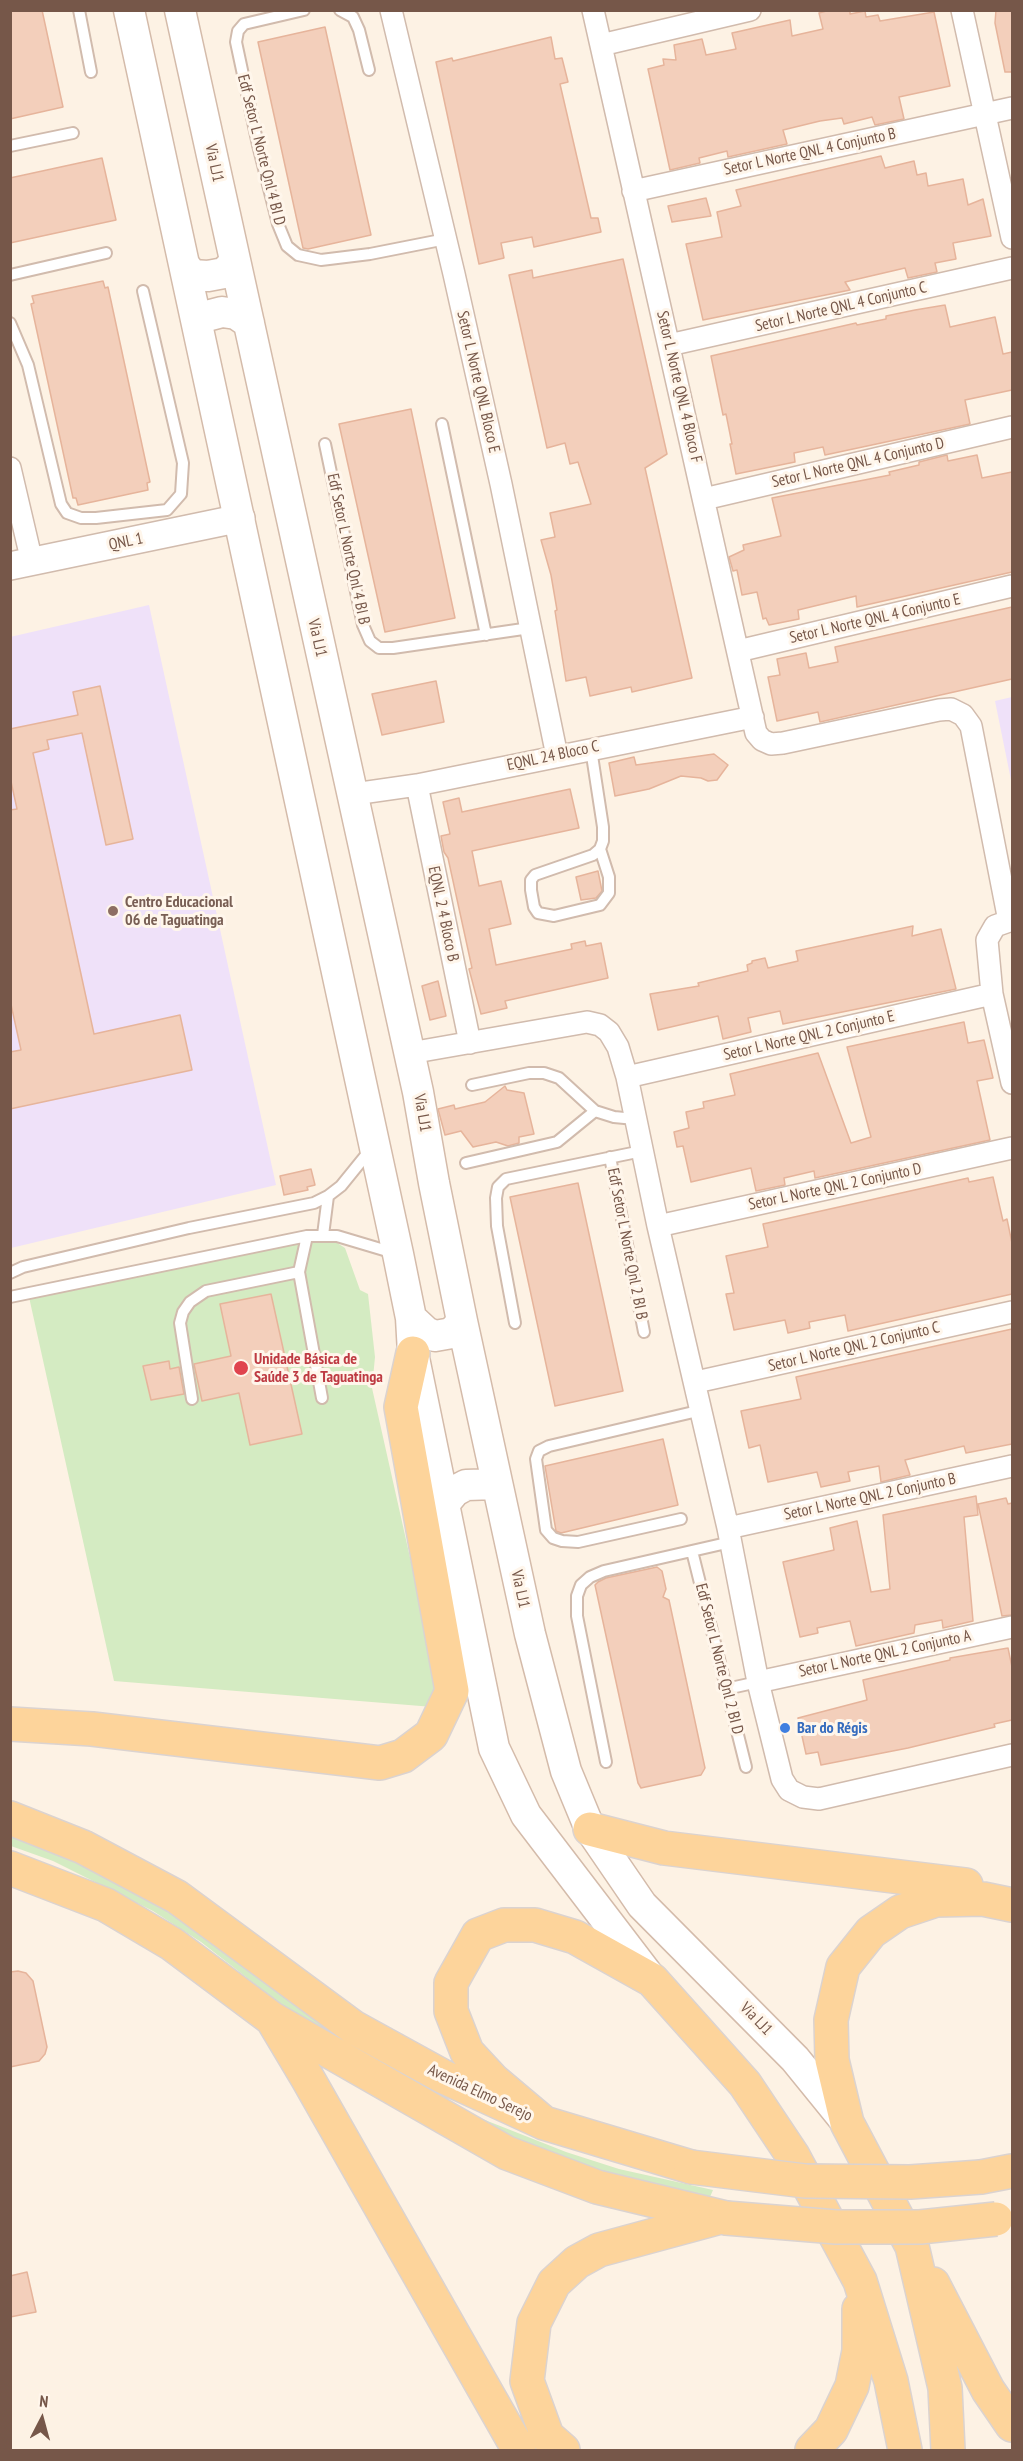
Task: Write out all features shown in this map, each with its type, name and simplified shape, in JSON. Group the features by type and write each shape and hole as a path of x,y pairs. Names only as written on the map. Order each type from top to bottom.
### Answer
{"main road":[{"path":"129,10 241,518 373,1147 398,1254 411,1318 413,1353 494,1748 526,1815 652,1980 745,2084 793,2156 860,2281 891,2380 905,2451"},
{"name":"Via LJ1","path":"181,11 410,1053 462,1321 497,1484 530,1634 566,1771 590,1829 642,1905 795,2059 847,2123"},
{"path":"186,267 192,275 208,276 224,273 235,262"},
{"path":"198,326 199,318 222,312 236,314 249,323"},
{"path":"411,1318 426,1332 435,1336 452,1333 462,1321"},
{"path":"10,1724 92,1729 380,1763 403,1756 431,1735 452,1691 401,1407 413,1353"},
{"path":"445,1503 455,1491 466,1485 497,1484"},
{"name":"Avenida Elmo Serejo","path":"10,1818 83,1847 177,1897 353,2027 444,2077 544,2123 691,2168 805,2181 910,2182 997,2174"},
{"path":"590,1829 664,1848 1012,1891"},
{"name":"Avenida Elmo Serejo","path":"10,1868 106,1905 172,1944 271,2018 507,2153 597,2187 723,2218 860,2227 920,2227 1004,2217"},
{"path":"1012,1905 983,1899 936,1900 900,1912 871,1932 843,1967 831,2020 832,2060 847,2123 988,2390 1012,2424"},
{"path":"544,2123 493,2080 467,2052 451,2011 451,1983 478,1935 504,1925 535,1924 575,1937 652,1980"},
{"path":"271,2018 519,2451"},
{"path":"563,2451 548,2436 527,2381 534,2323 554,2283 577,2262 599,2250 723,2218"},
{"path":"912,2246 945,2388 948,2451"},
{"path":"812,2451 831,2430 852,2386 859,2351 860,2281"}],"street":[{"name":"Setor L Norte QNL Bloco E","path":"391,10 446,239 557,756"},
{"name":"Setor L Norte QNL 4 Bloco F","path":"593,10 756,733 762,740 771,744 783,743 939,710 951,709 963,715 971,726 1006,922"},
{"path":"601,45 750,10"},
{"path":"962,10 1012,238"},
{"name":"Setor L Norte QNL 4 Conjunto B","path":"633,191 1012,108"},
{"name":"Setor L Norte QNL 4 Conjunto C","path":"669,345 1012,268"},
{"name":"Setor L Norte QNL 4 Conjunto D","path":"704,499 1012,427"},
{"path":"10,468 21,564"},
{"name":"QNL 1","path":"21,564 241,518"},
{"name":"Setor L Norte QNL 4 Conjunto E","path":"738,651 1012,586"},
{"name":"EQNL 24 Bloco C","path":"354,794 417,785 753,717"},
{"name":"EQNL 2 4 Bloco B","path":"417,785 470,1043"},
{"path":"1006,922 987,940 992,994 1012,1083"},
{"name":"Setor L Norte QNL 2 Conjunto E","path":"627,1077 992,994"},
{"path":"410,1053 587,1022 600,1025 609,1032 618,1047 627,1077 658,1226 696,1382 758,1682 782,1779 789,1790 803,1797 819,1799 1012,1755"},
{"name":"Setor L Norte QNL 2 Conjunto D","path":"658,1226 1012,1148"},
{"name":"Setor L Norte QNL 2 Conjunto C","path":"696,1382 1012,1312"},
{"name":"Setor L Norte QNL 2 Conjunto B","path":"729,1535 1012,1466"},
{"name":"Setor L Norte QNL 2 Conjunto A","path":"758,1682 1012,1627"}],"lane":[{"path":"79,10 91,72"},
{"name":"Edf Setor L Norte Qnl 4 BI D","path":"304,10 244,24 237,31 236,42 258,145 278,224 287,246 298,255 321,260 370,254 446,239"},
{"path":"340,10 352,17 359,30 369,70"},
{"path":"10,146 73,133"},
{"path":"10,275 106,253"},
{"path":"10,323 27,365 61,504 67,513 81,518 96,519 167,510 181,494 183,463 143,291"},
{"path":"442,424 486,635"},
{"name":"Edf Setor L Norte Qnl 4 BI B","path":"325,444 363,625 370,641 379,648 393,648 530,628"},
{"path":"591,748 603,827 600,849 609,877 609,893 600,905 554,916 538,913 534,907 531,890 531,880 535,875 579,862 600,849"},
{"path":"472,1084 529,1073 544,1073 559,1078 595,1111 614,1117 635,1119"},
{"path":"466,1163 557,1142 595,1111"},
{"path":"10,1273 23,1267 189,1228 314,1203 341,1186 373,1147"},
{"name":"Edf Setor L Norte Qnl 2 BI B","path":"515,1323 497,1226 498,1187 506,1179 642,1150"},
{"name":"Edf Setor L Norte Qnl 2 BI B","path":"610,1157 644,1332"},
{"path":"323,1235 328,1196"},
{"path":"10,1297 307,1236 337,1236 398,1254"},
{"path":"307,1236 299,1272 322,1398"},
{"path":"192,1399 180,1323 183,1312 190,1302 206,1291 299,1272"},
{"path":"681,1519 578,1542 553,1538 546,1530 536,1459 539,1451 549,1446 702,1410"},
{"path":"606,1762 577,1616 577,1596 581,1585 590,1577 604,1571 692,1551 729,1535"},
{"name":"Edf Setor L Norte Qnl 2 BI D","path":"692,1551 746,1767"},
{"path":"726,1689 758,1682"}],"shaded area":[{"name":"Centro Educacional 06 de Taguatinga","path":"149,605 276,1185 11,1248 10,637"},
{"path":"1012,697 1012,785 995,701"}],"green space":[{"path":"287,1235 328,1237 345,1248 360,1290 368,1294 375,1357 372,1388 435,1669 433,1707 114,1681 27,1288"},
{"path":"11,1835 56,1851 156,1904 205,1936 362,2054 437,2097 485,2120 566,2152 619,2169 713,2190 710,2197 663,2188 563,2159 481,2127 359,2060 282,2005 201,1942 153,1911 53,1861 11,1846"}],"building":[{"path":"10,10 42,10 63,107 10,119"},
{"path":"830,10 850,10 850,14 865,11 866,17 878,15 880,21 934,12 950,86 899,97 904,119 875,125 872,117 844,124 842,118 820,121 783,130 787,144 728,157 727,151 699,158 700,163 670,170 648,69 664,65 663,59 676,60 674,45 702,39 706,55 736,49 732,33 790,20 792,36 823,29 819,13"},
{"path":"996,10 1012,10 1012,72 1005,72 995,23"},
{"path":"325,27 371,235 308,249 303,248 258,42"},
{"path":"551,37 555,59 562,58 568,82 560,84 591,218 598,218 601,232 534,247 532,237 501,243 504,258 479,264 436,62 452,58 453,61"},
{"path":"881,156 885,168 914,161 917,175 926,173 928,186 963,179 968,205 983,199 991,236 953,243 956,259 935,263 937,272 908,278 905,268 845,282 850,290 703,320 686,244 722,237 717,212 741,206 736,190"},
{"path":"102,158 116,220 10,243 10,178"},
{"path":"706,198 711,216 672,222 668,206"},
{"path":"623,259 667,454 645,468 692,678 632,692 631,687 590,696 586,677 566,681 551,575 541,540 555,537 550,513 591,504 578,462 570,464 565,443 547,448 509,275 532,270 533,278"},
{"path":"103,281 105,288 108,287 150,482 147,483 148,490 78,505 76,498 73,498 31,304 34,303 32,296"},
{"path":"945,305 950,327 995,317 1003,354 1012,352 1012,390 965,400 970,424 825,455 823,447 794,453 795,462 736,474 726,414 723,415 711,356 856,323 857,325 886,319 886,316"},
{"path":"411,409 455,618 385,632 339,424"},
{"path":"947,455 948,461 977,455 982,478 1012,472 1012,572 857,607 856,596 798,610 799,619 769,625 766,618 763,619 757,592 742,595 737,570 733,571 729,557 744,550 743,545 781,536 772,498 890,475 889,472"},
{"path":"1012,607 1012,679 820,722 818,712 777,721 768,677 780,675 777,659 806,653 809,668 838,662 835,647"},
{"path":"436,681 444,722 382,735 372,694"},
{"path":"100,686 133,839 106,845 82,733 47,740 49,749 33,753 94,1034 180,1015 192,1070 10,1109 10,1052 21,1050 10,1000 10,810 17,809 10,777 10,729 78,715 73,692"},
{"path":"714,754 728,765 717,780 708,781 681,776 649,789 615,796 609,763 634,757 636,765"},
{"path":"570,789 579,828 472,851 479,886 501,881 511,924 489,929 496,965 572,949 571,944 585,941 586,946 601,943 608,978 505,1001 507,1008 481,1014 469,969 472,968 448,858 444,852 441,836 450,834 443,802 459,798 462,812"},
{"path":"598,871 602,891 596,898 581,900 576,877"},
{"path":"913,926 912,936 941,929 956,989 783,1024 780,1011 748,1018 751,1032 723,1039 718,1016 658,1030 650,994 699,986 698,983 748,971 747,965 752,961 765,958 768,968 798,961 796,951"},
{"path":"438,981 446,1016 430,1020 422,986"},
{"path":"964,1022 968,1043 984,1040 993,1078 977,1081 990,1140 815,1178 814,1171 784,1178 785,1185 756,1191 751,1168 691,1182 683,1146 677,1147 674,1132 689,1128 686,1112 704,1108 703,1102 735,1095 730,1074 818,1053 851,1143 871,1137 847,1047"},
{"path":"505,1086 507,1090 524,1093 534,1134 519,1137 519,1143 508,1146 496,1142 473,1147 461,1131 445,1135 438,1109 454,1105 455,1109 485,1102"},
{"path":"311,1169 315,1185 307,1187 308,1190 284,1195 280,1176"},
{"path":"993,1177 1003,1221 1007,1219 1012,1243 1012,1294 848,1331 845,1315 809,1322 810,1328 788,1333 785,1320 734,1330 726,1294 734,1293 726,1256 768,1247 763,1224 968,1178 969,1182"},
{"path":"578,1183 623,1391 555,1406 510,1197"},
{"name":"Unidade Básica de Saúde 3 de Taguatinga","path":"271,1294 302,1434 250,1445 239,1393 202,1401 194,1364 231,1356 220,1304"},
{"path":"1012,1329 1012,1444 966,1453 964,1446 905,1460 910,1475 881,1482 879,1466 848,1472 850,1481 821,1487 817,1472 768,1482 760,1445 749,1448 741,1411 801,1399 796,1377"},
{"path":"169,1361 170,1369 179,1367 184,1394 151,1400 143,1366"},
{"path":"663,1439 678,1505 561,1533 556,1531 545,1466"},
{"path":"976,1496 978,1515 964,1517 973,1621 943,1628 942,1620 915,1625 914,1633 856,1646 850,1621 817,1628 818,1633 800,1637 783,1562 834,1550 830,1528 857,1521 871,1592 890,1589 883,1515"},
{"path":"1006,1498 1008,1504 1012,1503 1012,1615 1002,1616 978,1504"},
{"path":"657,1567 662,1571 666,1589 663,1597 669,1600 705,1768 701,1775 641,1788 638,1783 595,1585 606,1578"},
{"path":"1008,1648 1012,1667 1012,1720 994,1724 995,1727 908,1748 821,1765 818,1752 806,1754 798,1718 867,1700 863,1680 950,1660 950,1658"},
{"path":"10,1972 26,1973 33,1981 47,2047 39,2061 10,2067"},
{"path":"27,2272 36,2312 10,2317 10,2276"}],"place":[{"name":"Centro Educacional 06 de Taguatinga","path":"113,911"},
{"name":"Unidade Básica de Saúde 3 de Taguatinga","path":"241,1368"},
{"name":"Bar do Régis","path":"785,1728"}]}
